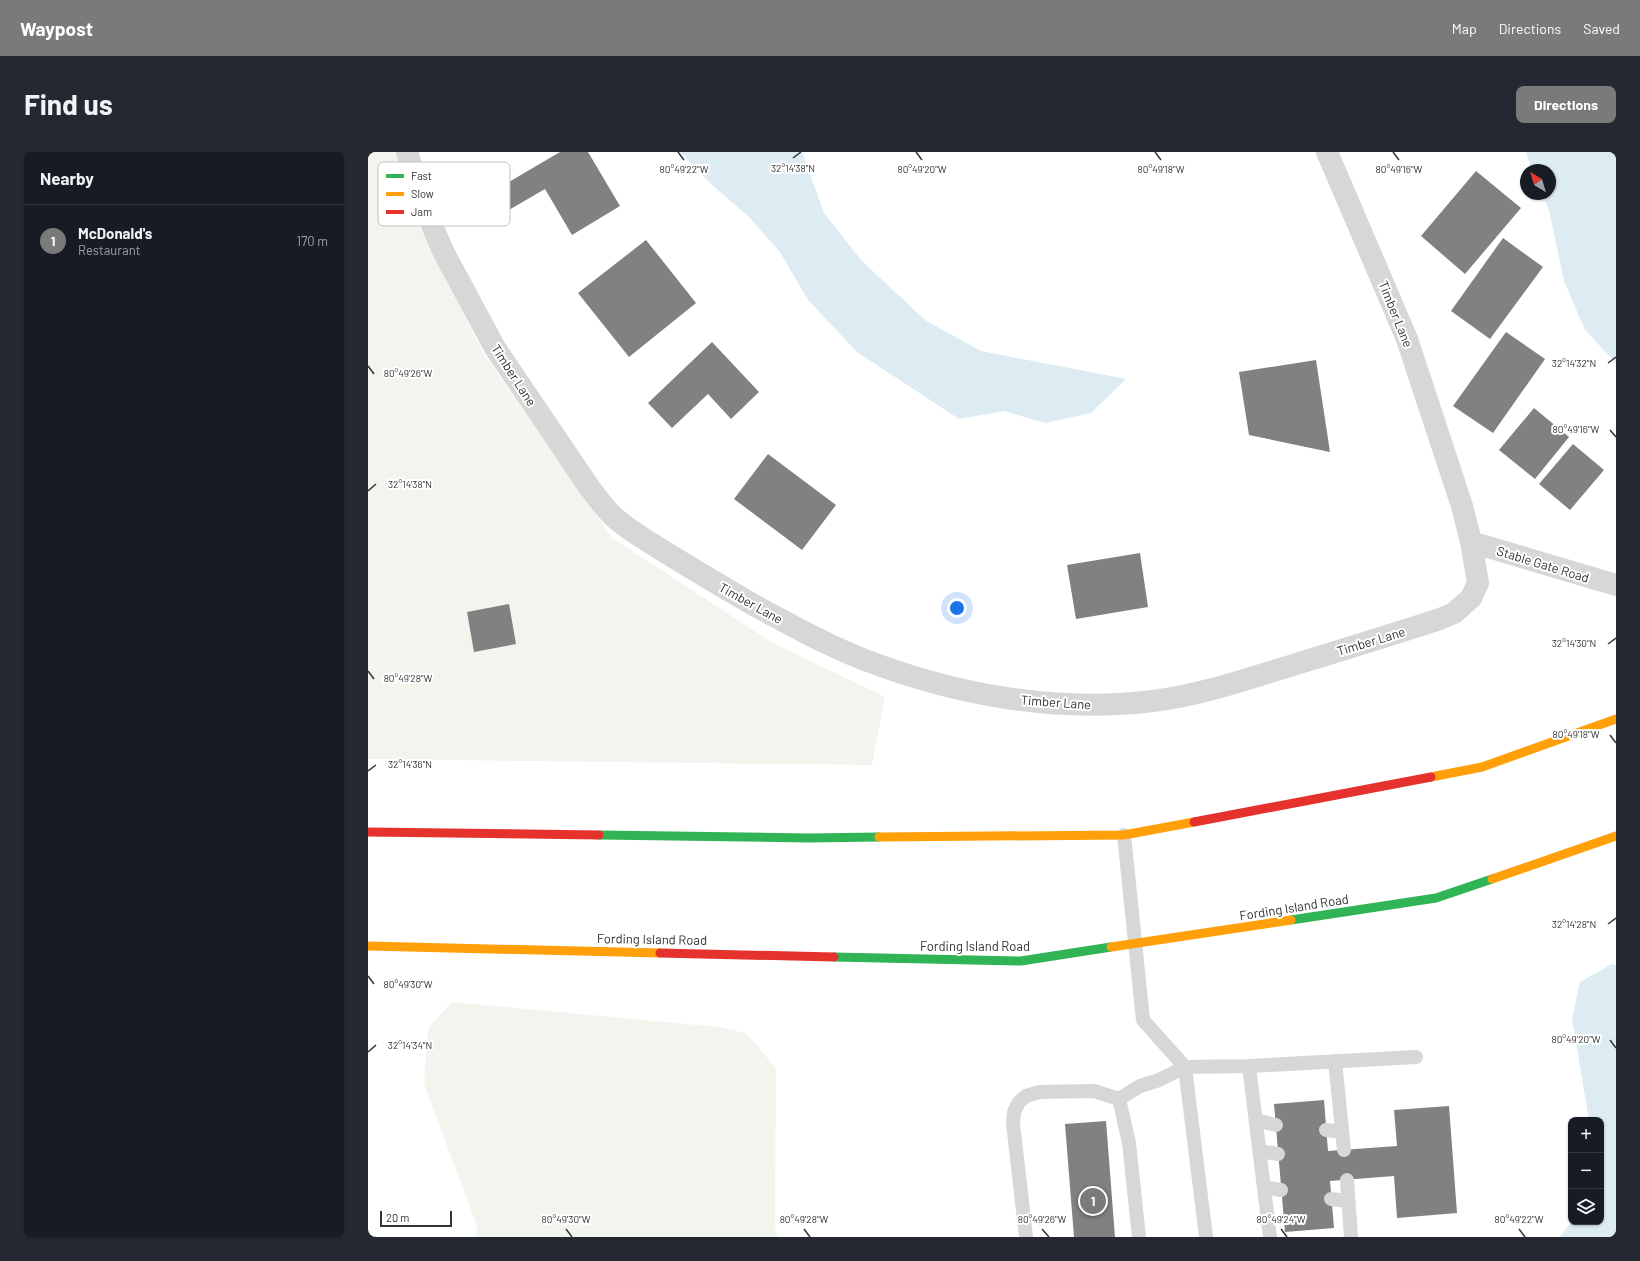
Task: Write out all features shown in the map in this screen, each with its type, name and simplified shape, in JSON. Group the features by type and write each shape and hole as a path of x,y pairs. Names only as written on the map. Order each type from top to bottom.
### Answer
{"highway":[{"path":"368,833 392,832 809,838 1124,835 1482,767 1616,719"},
{"name":"Fording Island Road","path":"368,946 1021,961 1436,898 1616,836"}],"street":[{"name":"Timber Lane","path":"407,152 410,162"},
{"name":"Timber Lane","path":"432,226 444,252 495,348 599,502 614,518 636,534 712,581 792,626 864,659 931,682 970,692 1048,703 1083,705 1152,701 1231,684 1440,619 1454,613 1471,598 1478,583 1471,542 1462,506 1407,339 1327,152"},
{"name":"Stable Gate Road","path":"1471,542 1616,585"}],"lane":[{"path":"1124,835 1143,1020 1185,1067 1206,1237"},
{"path":"1026,1237 1013,1123 1014,1112 1019,1102 1026,1096 1039,1092 1094,1091 1119,1099 1140,1086 1159,1080 1185,1067 1249,1066 1416,1057"},
{"path":"1334,1061 1344,1150"},
{"path":"1249,1066 1270,1237"},
{"path":"1119,1099 1129,1143 1139,1237"},
{"path":"1256,1120 1276,1125"},
{"path":"1326,1130 1342,1132"},
{"path":"1260,1151 1278,1154"},
{"path":"1347,1180 1351,1237"},
{"path":"1264,1187 1281,1190"},
{"path":"1331,1199 1348,1201"}],"shaded area":[{"path":"368,152 399,152 401,162 378,162 378,226 419,226 484,354 612,538 773,643 885,697 872,765 368,759"},
{"path":"680,152 802,152 824,213 861,260 925,320 981,351 1126,379 1091,413 1045,423 1004,411 959,419 857,352 808,300 780,252 748,216 712,185"},
{"path":"1526,152 1616,152 1616,363 1585,330 1564,281 1549,210 1545,200 1556,200 1556,164 1530,164"},
{"path":"1612,964 1616,965 1616,1237 1560,1237 1569,1225 1604,1225 1604,1117 1588,1117 1572,1019 1580,982"},
{"path":"452,1002 718,1027 746,1033 776,1068 775,1224 777,1237 476,1237 477,1226 424,1084 428,1028"}],"building":[{"path":"560,152 588,152 620,206 572,235 545,189 510,209 510,181"},
{"path":"1476,171 1521,208 1465,274 1421,236"},
{"path":"1503,238 1543,267 1490,339 1451,311"},
{"path":"646,240 696,303 629,357 578,293"},
{"path":"1506,332 1545,359 1493,433 1453,406"},
{"path":"712,342 759,392 731,419 708,394 672,428 648,403"},
{"path":"1316,360 1330,452 1249,435 1239,372"},
{"path":"1534,408 1569,437 1535,479 1499,450"},
{"path":"1573,444 1604,470 1570,510 1539,484"},
{"path":"768,454 836,505 802,550 734,499"},
{"path":"1140,553 1148,607 1076,619 1067,565"},
{"path":"509,604 516,644 474,652 467,612"},
{"path":"1324,1100 1328,1151 1397,1146 1394,1110 1449,1106 1457,1213 1397,1218 1394,1176 1330,1181 1334,1228 1285,1232 1274,1104"},
{"path":"1106,1121 1115,1237 1074,1237 1065,1124"}],"traffic: fast":[{"path":"599,835 809,838 879,837"},
{"path":"1291,920 1436,898 1492,879"},
{"path":"834,957 1021,961 1111,947"}],"traffic: slow":[{"path":"1431,777 1482,767 1616,719"},
{"path":"879,837 1124,835 1194,822"},
{"path":"1492,879 1616,836"},
{"path":"1111,947 1291,920"},
{"path":"368,946 660,953"}],"traffic: jam":[{"path":"1194,822 1431,777"},
{"path":"368,832 599,835"},
{"path":"660,953 834,957"}],"place":[{"name":"McDonald's","path":"1093,1201"}]}
